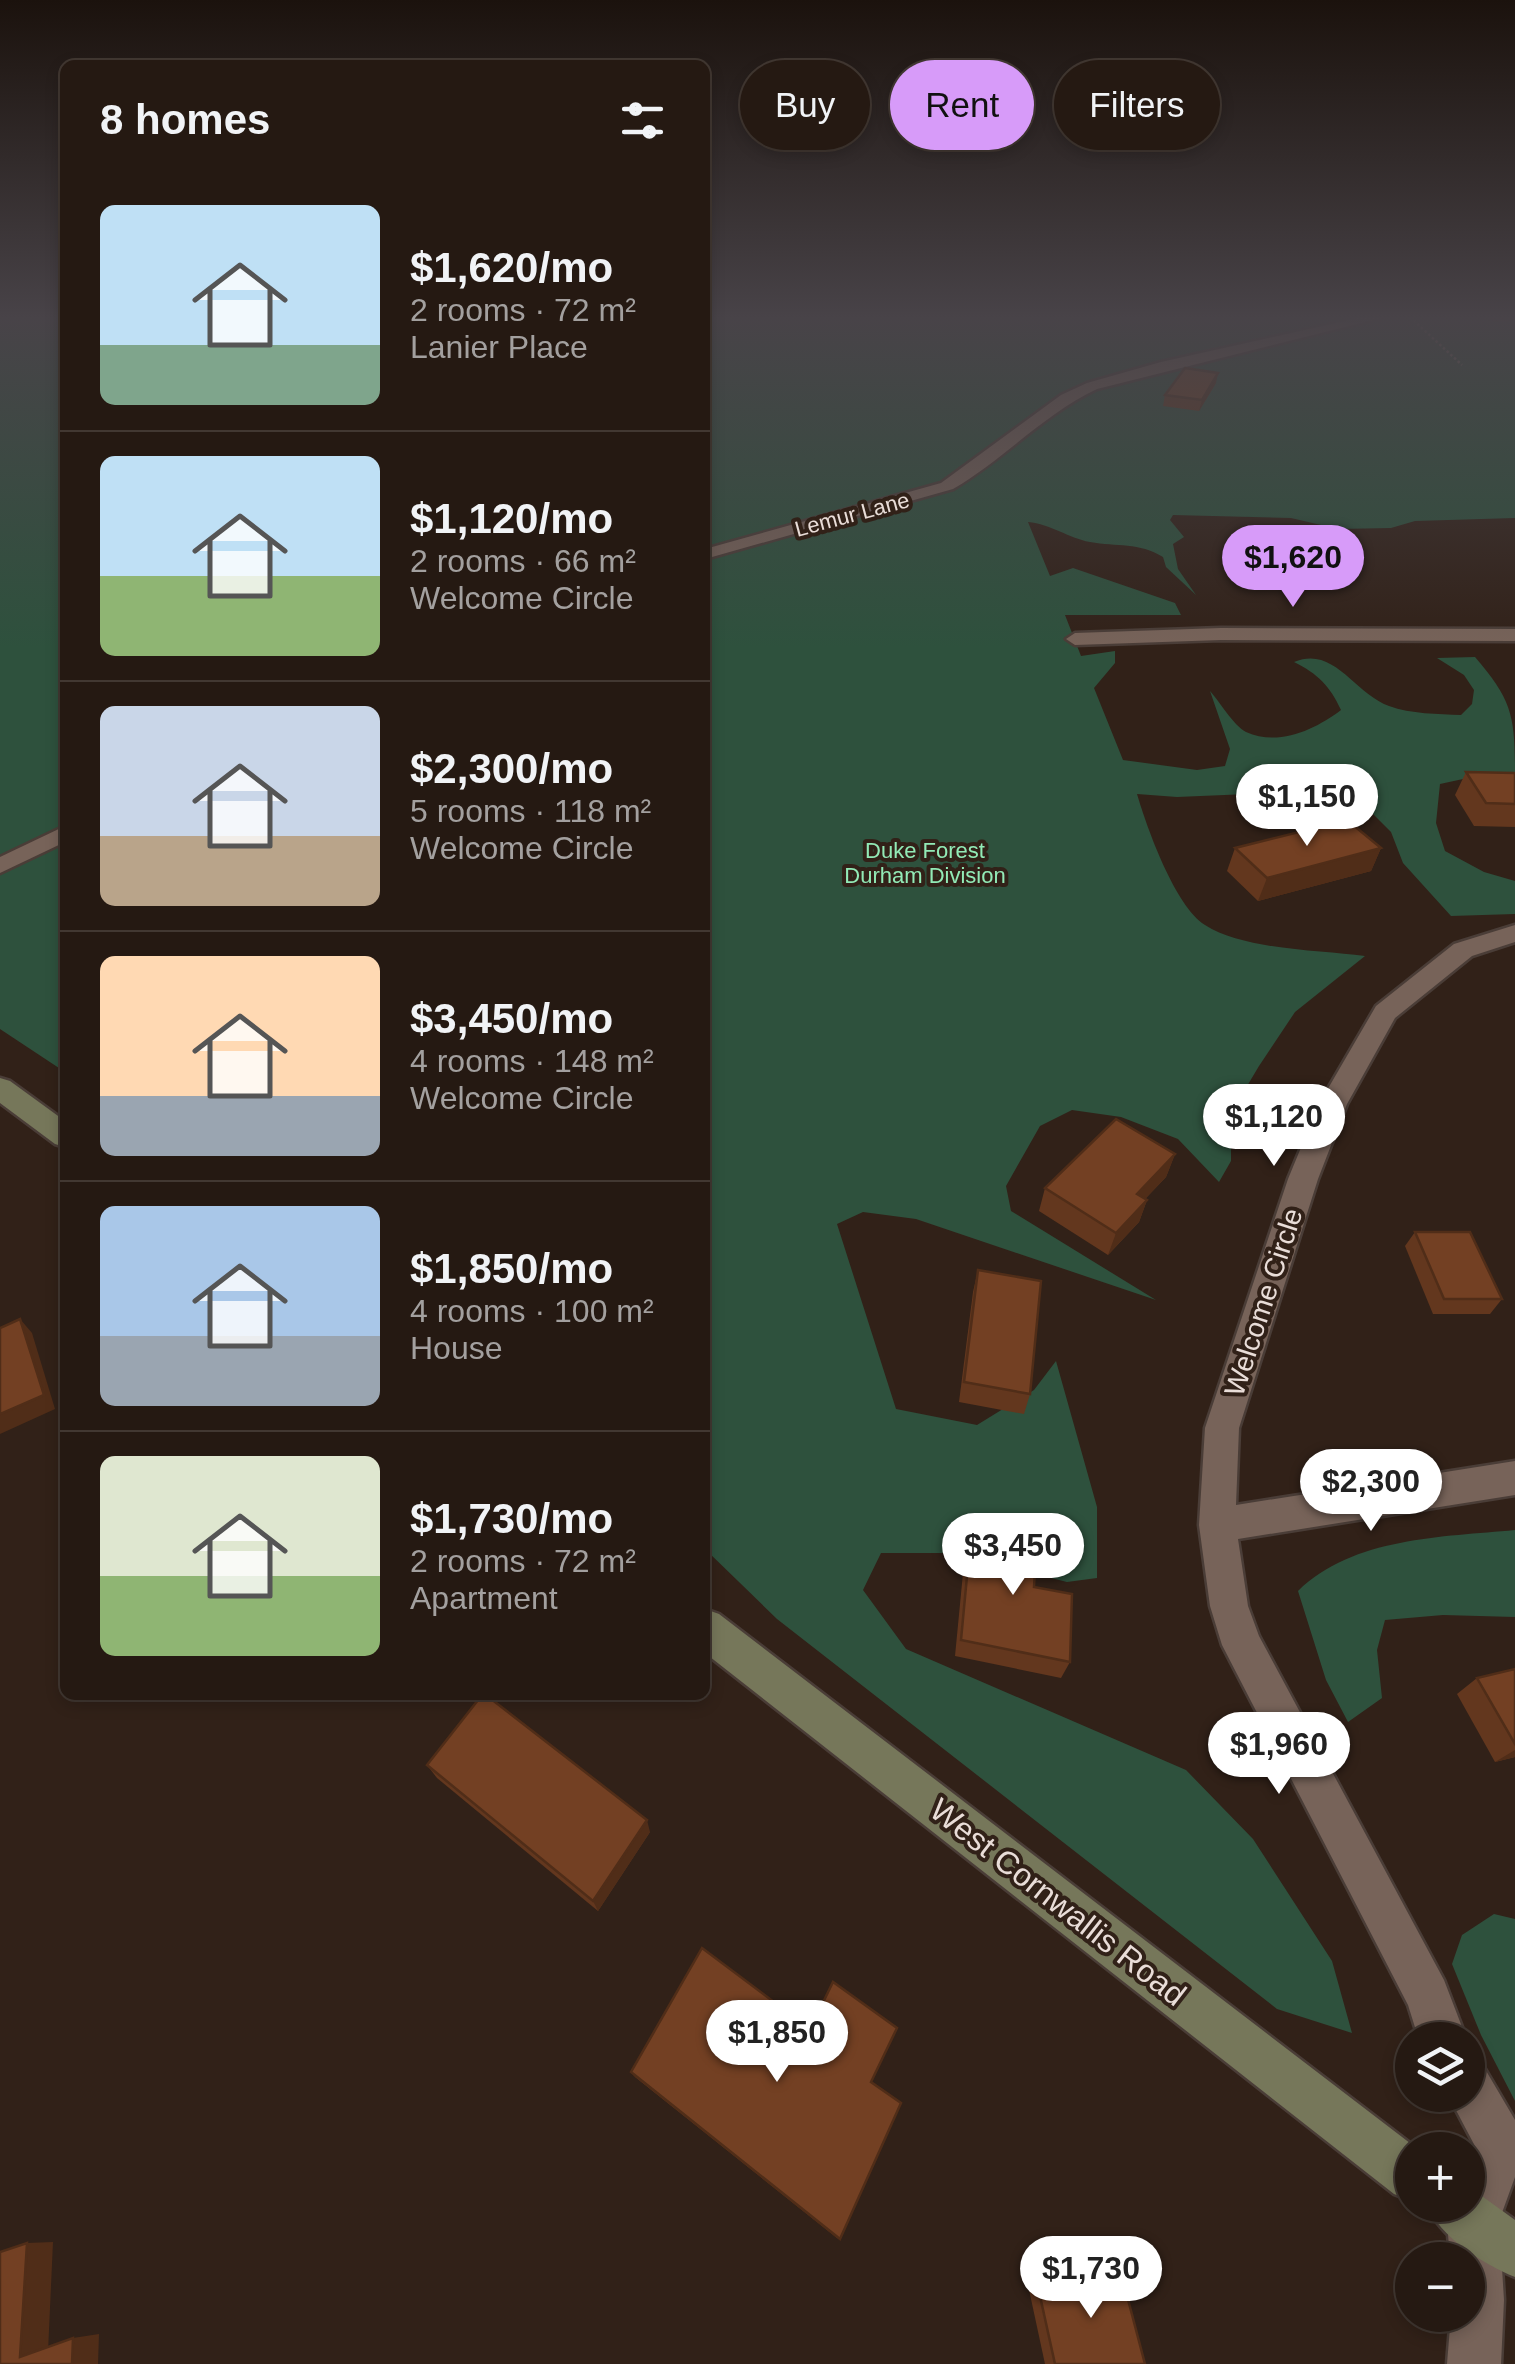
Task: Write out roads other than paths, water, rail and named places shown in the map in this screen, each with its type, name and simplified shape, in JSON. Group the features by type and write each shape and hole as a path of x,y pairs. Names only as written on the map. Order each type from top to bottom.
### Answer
{"street":[{"name":"Lemur Lane","path":"710,553 947,486 1028,427"},
{"path":"1075,639 1202,634 1515,635"},
{"path":"0,866 60,836"},
{"name":"Welcome Circle","path":"1437,2022 1428,1996 1242,1646 1229,1606 1217,1525 1222,1428 1296,1196 1332,1104 1366,1040 1401,996 1463,950 1515,932"},
{"path":"0,1088 60,1132"},
{"path":"1217,1525 1515,1478"},
{"name":"West Cornwallis Road","path":"710,1632 1395,2163"},
{"path":"1483,2112 1502,2145 1485,2174"},
{"path":"1464,2222 1478,2300 1474,2364"},
{"path":"1475,2222 1515,2251"}],"park label":[{"name":"Duke Forest Durham Division","path":"925,862"}]}
